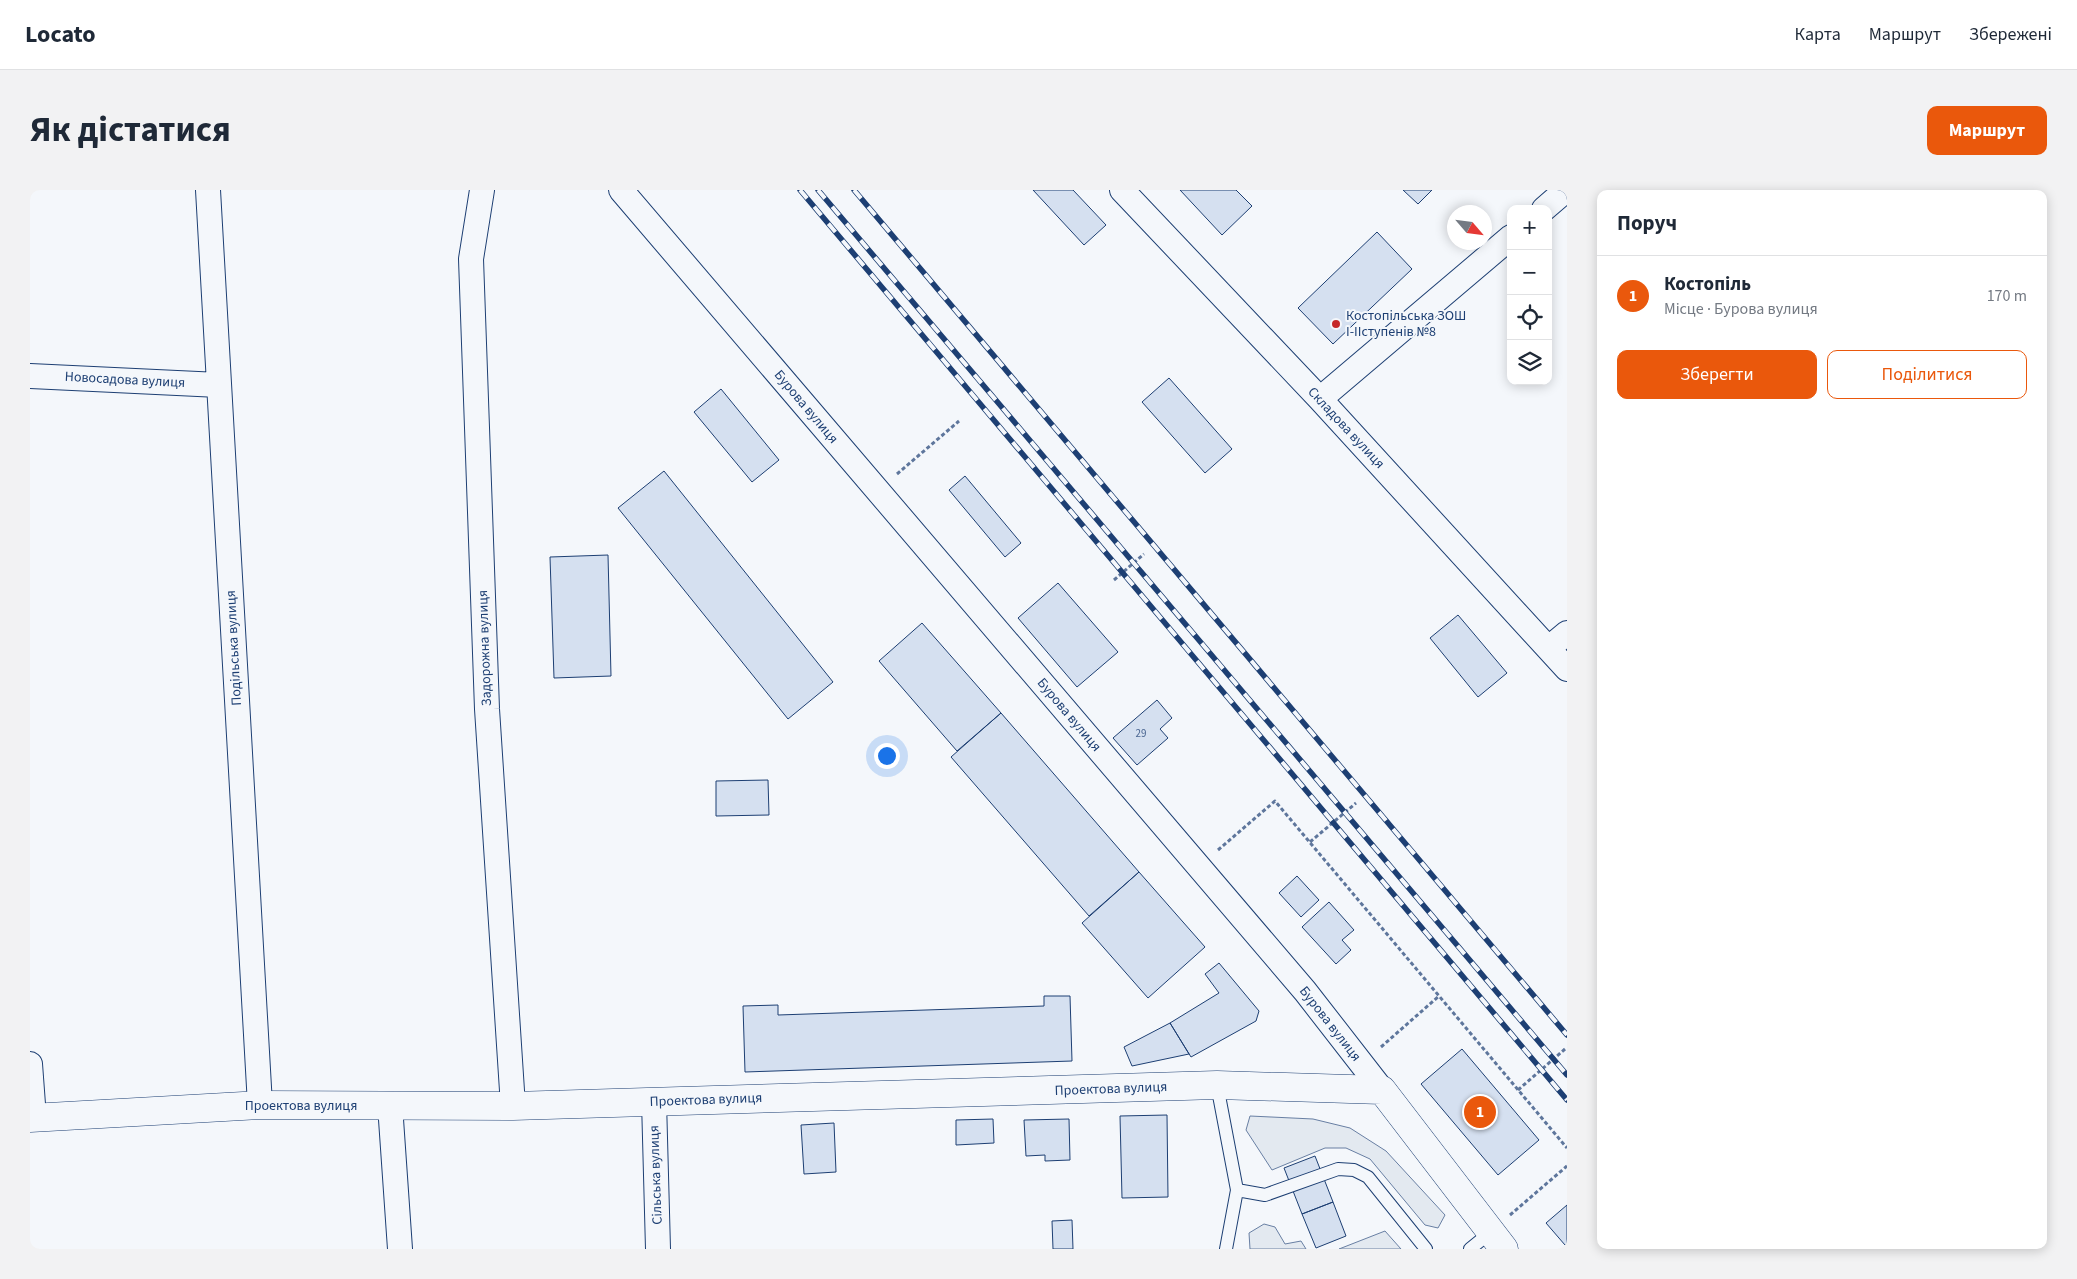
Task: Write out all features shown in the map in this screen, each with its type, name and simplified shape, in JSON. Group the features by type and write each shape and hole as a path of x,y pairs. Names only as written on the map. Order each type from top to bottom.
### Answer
{"main road":[{"name":"Проектова вулиця","path":"32,1118 260,1105 513,1106 1217,1085 1382,1090"},
{"name":"Бурова вулиця","path":"1382,1090 1498,1241"}],"street":[{"name":"Подільська вулиця","path":"208,190 260,1105"},
{"name":"Задорожна вулиця","path":"482,190 471,269 487,709 513,1106"},
{"name":"Бурова вулиця","path":"621,190 1304,991 1382,1090"},
{"name":"Складова вулиця","path":"1122,190 1320,399 1558,641 1567,669"},
{"path":"1549,205 1566,190"},
{"path":"1320,399 1507,240"},
{"name":"Новосадова вулиця","path":"30,376 219,384"},
{"path":"30,1064 32,1118"},
{"name":"Сільська вулиця","path":"654,1101 658,1249"},
{"path":"390,1105 400,1249"}],"lane":[{"path":"1217,1085 1237,1190 1226,1249"},
{"path":"1237,1190 1265,1195 1338,1169 1354,1170 1368,1177 1426,1249"},
{"path":"1470,1249 1498,1241"}],"path":[{"path":"878,491 959,421"},
{"path":"1114,580 1144,554"},
{"path":"1199,867 1275,801 1567,1148"},
{"path":"1310,842 1356,803"},
{"path":"1361,1064 1439,996"},
{"path":"1518,1090 1565,1049"},
{"path":"1498,1241 1567,1166"}],"shaded area":[{"path":"1250,1116 1313,1119 1350,1128 1386,1151 1445,1215 1438,1228 1425,1225 1370,1159 1346,1148 1325,1148 1272,1170 1246,1130"},
{"path":"1264,1224 1275,1227 1285,1244 1301,1241 1306,1249 1250,1249 1249,1233"},
{"path":"1385,1231 1401,1249 1339,1249"}],"building":[{"path":"1033,190 1073,190 1106,225 1084,245"},
{"path":"1180,190 1236,190 1252,206 1222,235"},
{"path":"1403,190 1432,190 1418,204"},
{"path":"1377,232 1412,269 1333,344 1298,308"},
{"path":"1169,378 1232,449 1205,473 1142,402"},
{"path":"721,389 779,460 752,482 694,412"},
{"path":"664,471 833,682 788,719 618,508"},
{"path":"965,476 1021,543 1005,557 949,490"},
{"path":"608,555 611,676 554,678 550,557"},
{"path":"1058,583 1118,652 1077,687 1018,618"},
{"path":"1458,615 1507,673 1478,697 1430,638"},
{"path":"922,623 1001,713 957,751 879,661"},
{"path":"1157,700 1172,718 1160,729 1168,738 1137,765 1113,738"},
{"path":"1001,713 1139,872 1089,916 951,757"},
{"path":"768,780 769,815 716,816 716,781"},
{"path":"1139,872 1205,947 1148,998 1082,923"},
{"path":"1297,876 1319,900 1301,917 1279,893"},
{"path":"1329,902 1354,930 1342,940 1351,950 1336,964 1302,927"},
{"path":"1219,963 1259,1011 1256,1021 1191,1057 1170,1023 1219,993 1205,974"},
{"path":"1044,996 1070,996 1072,1061 745,1072 743,1006 778,1005 778,1015 1044,1006"},
{"path":"1170,1023 1189,1054 1132,1066 1124,1047"},
{"path":"1462,1049 1539,1140 1498,1175 1421,1084"},
{"path":"1167,1115 1168,1197 1122,1198 1120,1116"},
{"path":"993,1119 994,1143 956,1145 956,1120"},
{"path":"1069,1119 1070,1160 1045,1161 1045,1155 1026,1156 1024,1120"},
{"path":"834,1123 836,1172 804,1174 801,1125"},
{"path":"1315,1156 1333,1202 1302,1214 1284,1168"},
{"path":"1333,1202 1346,1236 1316,1248 1302,1214"},
{"path":"1567,1205 1567,1243 1565,1245 1546,1223"},
{"path":"1072,1220 1073,1249 1053,1249 1052,1221"}],"railway":[{"path":"800,190 1567,1100"},
{"path":"818,190 1567,1075"},
{"path":"854,190 1567,1035"}],"place":[{"name":"Костопільська ЗОШ І-ІІступенів №8","path":"1336,324"},
{"name":"Костопіль","path":"1480,1112"}]}
